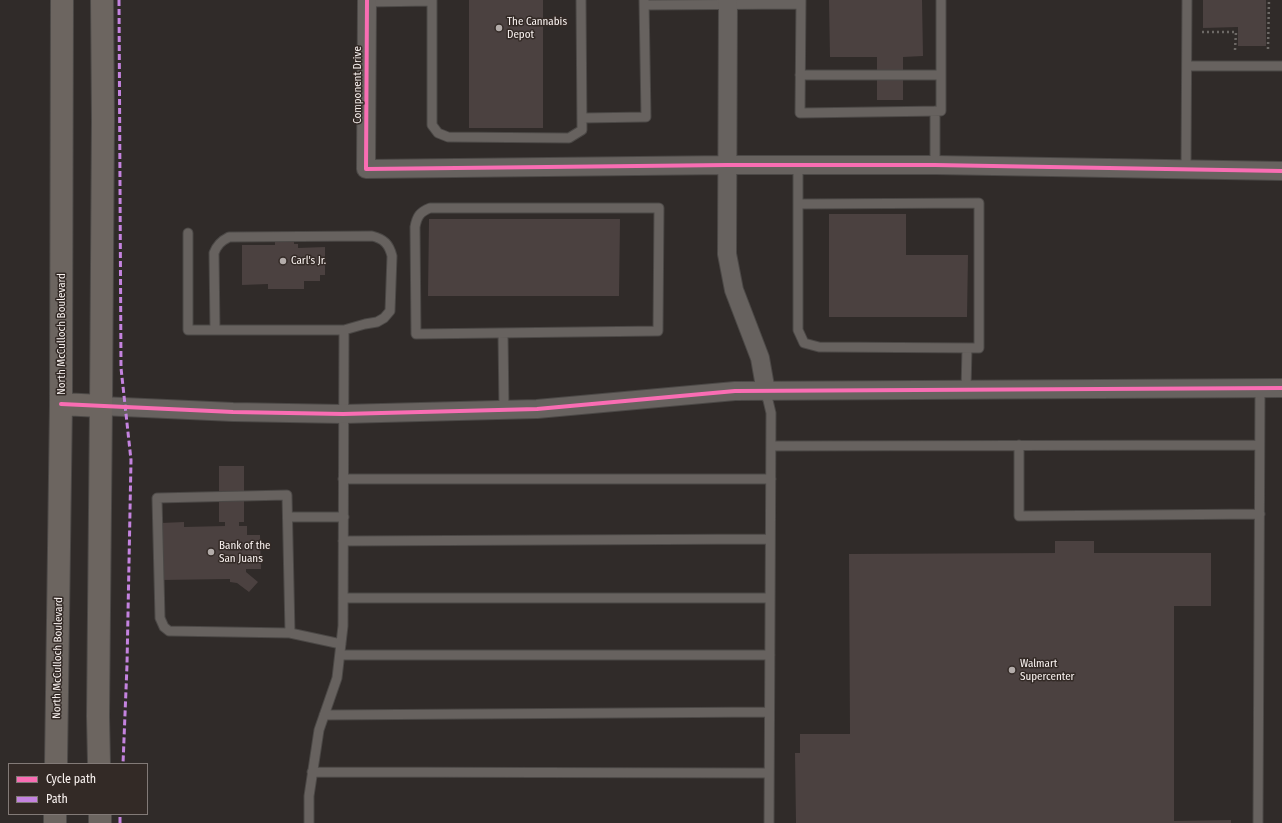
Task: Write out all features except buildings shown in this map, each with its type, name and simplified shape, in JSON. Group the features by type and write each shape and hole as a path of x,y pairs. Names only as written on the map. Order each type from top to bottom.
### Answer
{"street":[{"name":"North McCulloch Boulevard","path":"56,763 61,404 62,0"},
{"path":"99,763 98,716 103,128 102,0"},
{"name":"Component Drive","path":"367,1 366,169 727,165"},
{"path":"728,2 727,254 734,290 760,358 766,392"},
{"path":"727,165 935,165 1282,171"},
{"path":"61,404 233,412 343,414 504,410 735,391 1282,388"}],"lane":[{"path":"367,1 432,0 432,125 438,133 448,137 569,138 582,130 581,0"},
{"path":"582,118 646,117 644,3 800,2 800,113 941,111 941,0"},
{"path":"1186,169 1187,0"},
{"path":"1187,66 1282,66"},
{"path":"800,75 941,74"},
{"path":"935,111 935,165"},
{"path":"798,165 798,204 798,330 804,343 819,347 980,348 979,203 798,204"},
{"path":"430,208 659,208 658,331 503,333 416,334 415,227 417,217 422,211 430,208"},
{"path":"188,234 188,330 215,330 344,330 377,322 384,318 390,311 392,256 386,243 380,238 372,236 229,237 217,246 214,253 215,330"},
{"path":"309,823 308,796 318,730 337,678 343,626 344,330"},
{"path":"503,333 504,410"},
{"path":"966,390 967,348"},
{"path":"1258,823 1260,388"},
{"path":"766,392 771,413 769,823"},
{"path":"1019,445 1020,516 1260,514"},
{"path":"771,446 1259,445"},
{"path":"343,479 770,479"},
{"path":"290,633 287,495 157,498 160,618 164,627 169,631 290,633 341,644"},
{"path":"288,517 344,517"},
{"path":"344,541 770,539"},
{"path":"343,598 770,598"},
{"path":"340,656 770,655"},
{"path":"324,715 769,712"},
{"path":"312,772 769,773"}],"path":[{"path":"1262,49 1269,49 1269,0"},
{"path":"1200,26 1200,32 1236,32 1235,50 1242,50"}],"marked path":[{"path":"119,0 121,368 131,460 127,665 123,763"},
{"path":"120,815 120,823"}],"cycle path":[{"path":"367,0 366,169 727,165 935,165 1282,171"},
{"path":"61,404 233,412 343,414 537,409 735,391 1282,388"}],"place":[{"name":"The Cannabis Depot","path":"499,28"},
{"name":"Carl's Jr.","path":"283,261"},
{"name":"Bank of the San Juans","path":"211,552"},
{"name":"Walmart Supercenter","path":"1012,670"}]}
